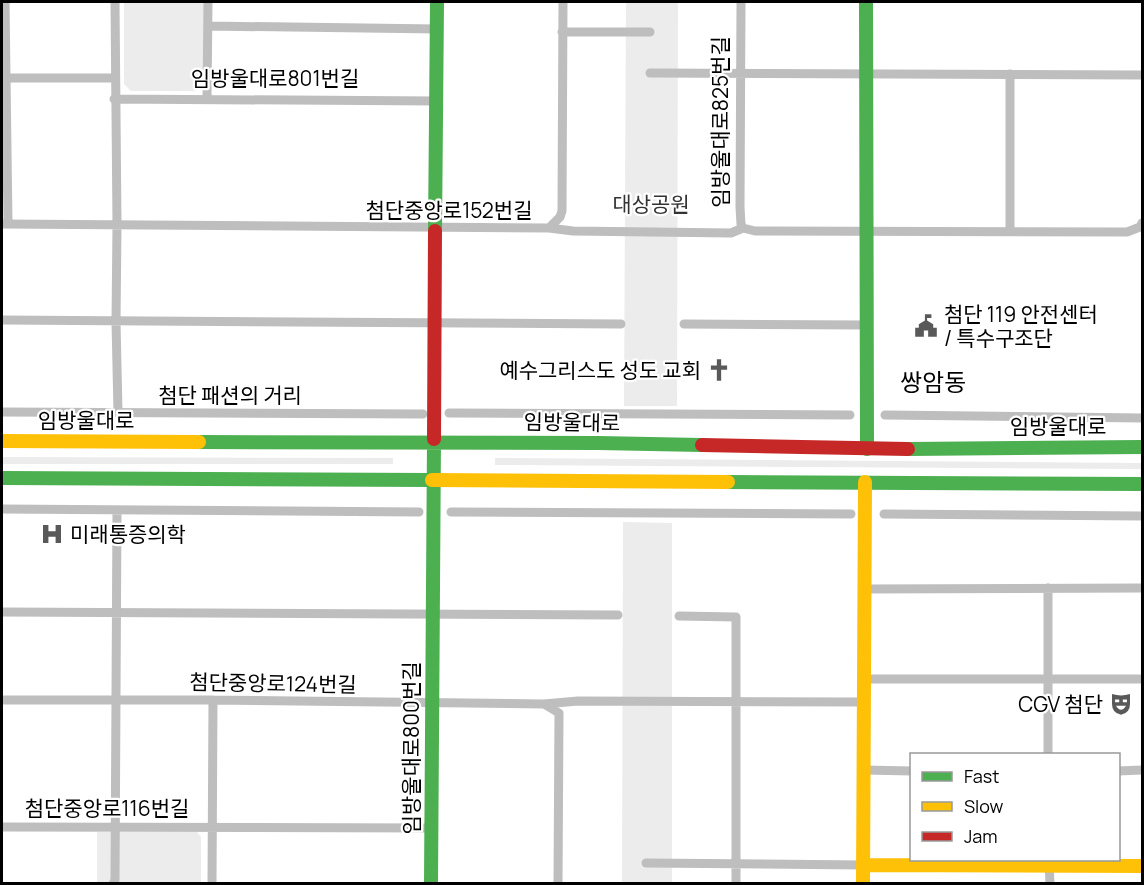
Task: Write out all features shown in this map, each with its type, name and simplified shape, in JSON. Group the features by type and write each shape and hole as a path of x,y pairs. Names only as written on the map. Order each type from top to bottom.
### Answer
{"main road":[{"path":"433,442 437,2"},
{"path":"866,2 867,449"},
{"name":"임방울대로","path":"2,441 433,442 867,449 1143,447"},
{"name":"임방울대로800번길","path":"431,884 433,442"},
{"path":"2,478 1143,484"},
{"path":"864,884 865,483"},
{"path":"864,865 1049,863 1143,866"}],"street":[{"name":"첨단중앙로152번길","path":"5,2 4,224 436,229 549,228 560,217 562,211 563,2"},
{"path":"115,2 118,412"},
{"path":"207,98 208,2"},
{"name":"임방울대로825번길","path":"741,2 740,218 743,228 755,231 1127,232 1142,227"},
{"path":"207,26 438,29"},
{"path":"562,32 650,32"},
{"path":"650,73 1143,75"},
{"path":"1010,74 1010,231"},
{"path":"3,78 114,78"},
{"name":"임방울대로801번길","path":"114,99 436,100"},
{"path":"549,228 573,231 731,233 743,228"},
{"path":"2,320 621,324"},
{"path":"684,324 866,325"},
{"name":"첨단 패션의 거리","path":"2,412 423,414"},
{"path":"450,413 850,415"},
{"path":"885,415 1143,418"},
{"path":"2,509 419,512"},
{"path":"113,884 117,825 117,510"},
{"path":"451,512 851,514"},
{"path":"884,514 1143,516"},
{"path":"1048,588 1048,753"},
{"path":"864,589 1143,588"},
{"path":"2,612 618,615"},
{"path":"679,616 736,616 736,884"},
{"path":"863,679 1143,679"},
{"name":"첨단중앙로124번길","path":"2,700 544,704 578,701 863,702"},
{"name":"첨단중앙로116번길","path":"212,826 213,700"},
{"path":"544,704 559,713 558,884"},
{"path":"864,770 910,771"},
{"path":"1120,771 1143,770"},
{"name":"첨단중앙로116번길","path":"2,826 431,828"},
{"path":"212,826 212,884"},
{"path":"1049,863 1050,884"},
{"path":"646,864 864,865"}],"green space":[{"path":"124,2 204,2 204,83 195,91 131,91 124,84"},
{"name":"대상공원","path":"626,2 678,2 677,406 624,406"},
{"path":"2,457 393,458 393,464 2,464"},
{"path":"495,458 1142,463 1142,469 495,465"},
{"path":"623,522 672,523 672,883 622,884"},
{"path":"97,832 197,832 201,837 201,883 97,884"}],"traffic: fast":[{"path":"435,231 437,2"},
{"path":"866,2 867,449"},
{"path":"431,884 434,439"},
{"path":"199,442 702,445"},
{"path":"908,449 1142,447"},
{"path":"2,478 432,480"},
{"path":"728,482 1142,484"}],"traffic: slow":[{"path":"2,441 199,442"},
{"path":"432,480 728,482"},
{"path":"863,884 865,482"},
{"path":"864,865 1142,866"}],"traffic: jam":[{"path":"434,439 435,231"},
{"path":"702,445 908,449"}],"place":[{"name":"첨단 119 안전센터 / 특수구조단","path":"926,326"},
{"name":"예수그리스도 성도 교회","path":"719,370"},
{"name":"미래통증의학","path":"52,534"},
{"name":"CGV 첨단","path":"1121,704"}],"district":[{"name":"쌍암동","path":"933,381"}]}
